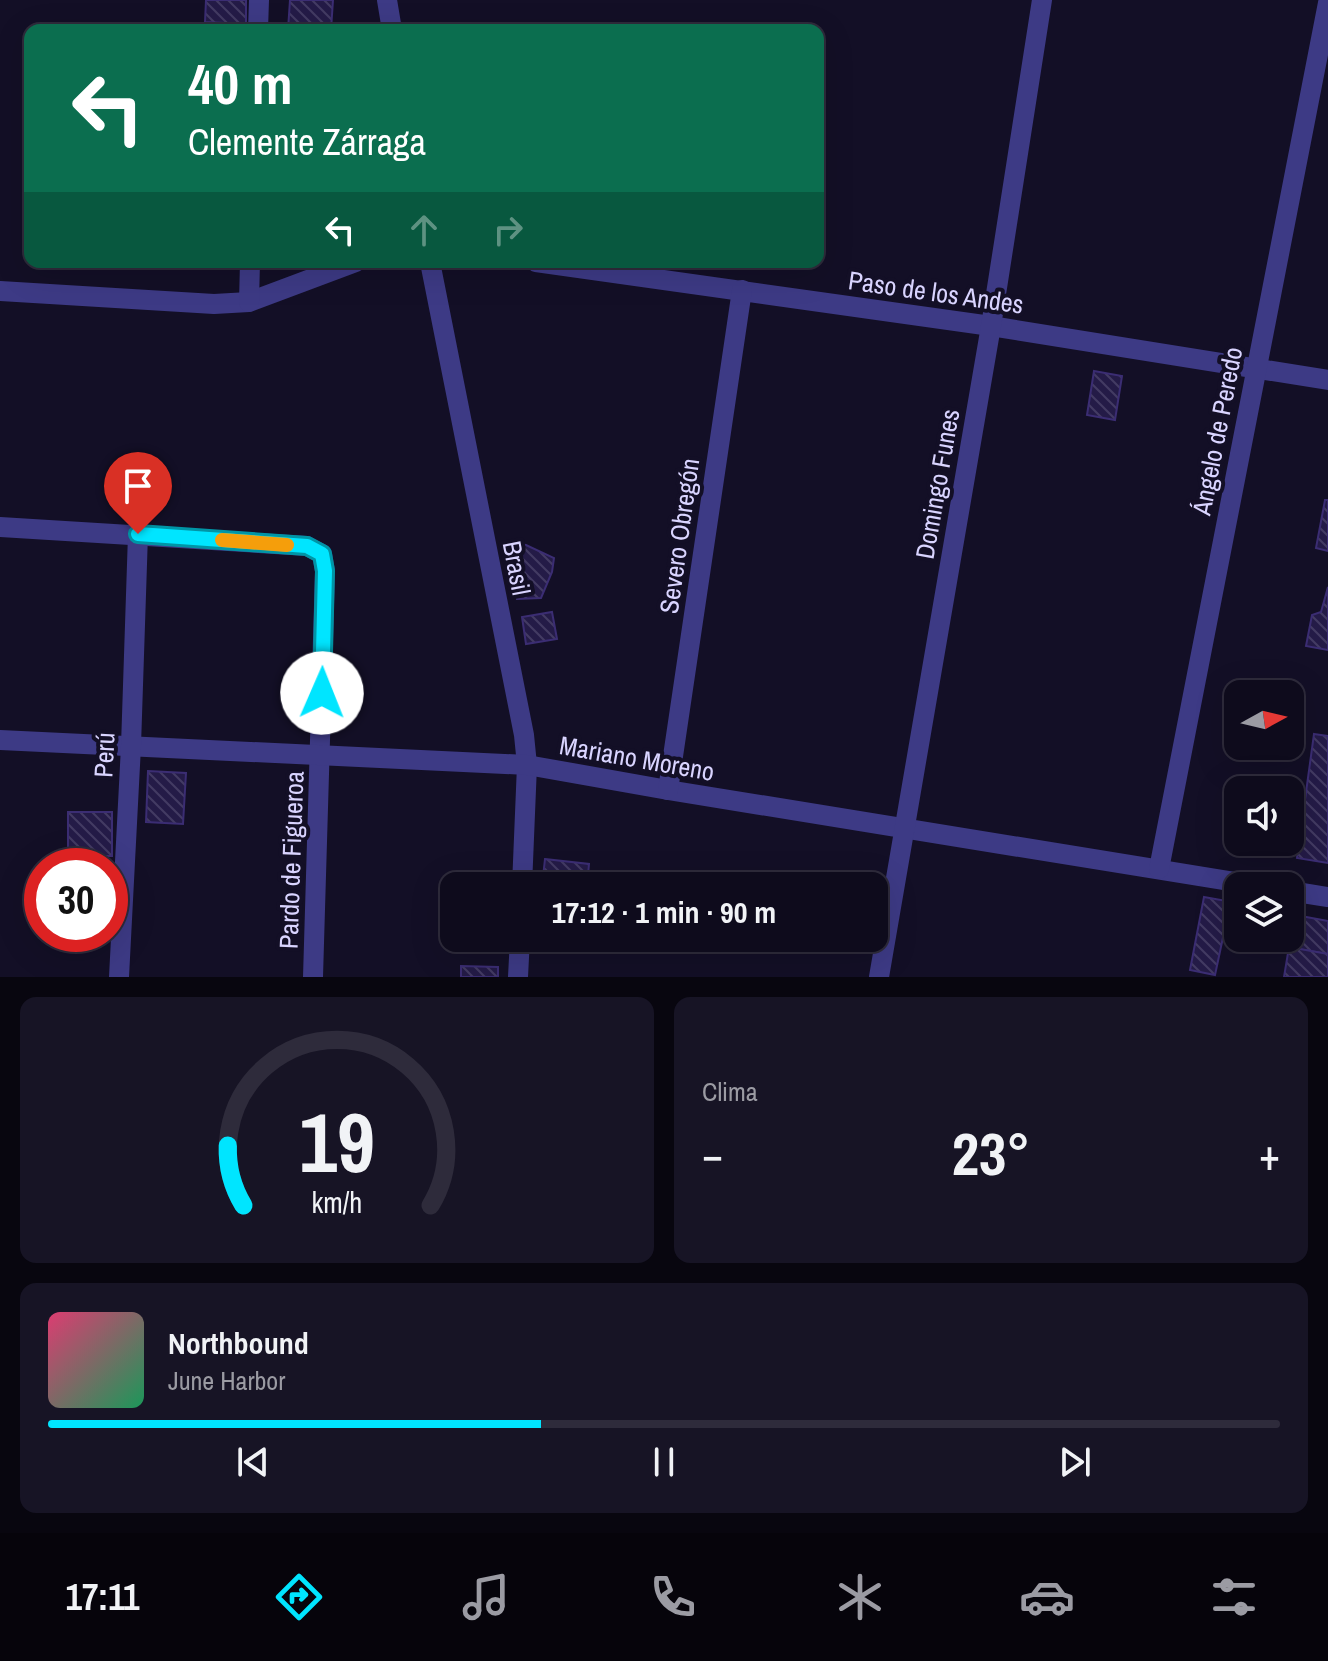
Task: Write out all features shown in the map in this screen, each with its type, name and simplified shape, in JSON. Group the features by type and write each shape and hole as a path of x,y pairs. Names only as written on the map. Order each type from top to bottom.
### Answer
{"street":[{"path":"258,24 259,0"},
{"path":"387,0 391,24"},
{"name":"Domingo Funes","path":"879,977 991,326 1042,0"},
{"name":"Ángelo de Peredo","path":"1159,869 1328,3"},
{"path":"249,302 250,268"},
{"path":"0,291 214,304 249,302 340,268"},
{"name":"Brasil","path":"431,268 524,735 527,765 523,872"},
{"name":"Paso de los Andes","path":"580,268 991,326 1328,380"},
{"name":"Severo Obregón","path":"668,790 742,290"},
{"path":"0,527 138,534"},
{"name":"Pardo de Figueroa","path":"138,534 307,546 322,554 325,571 313,977"},
{"name":"Perú","path":"119,977 138,534"},
{"name":"Mariano Moreno","path":"0,740 527,765 1224,880"},
{"path":"1304,893 1328,897"},
{"path":"518,977 519,952"}],"building":[{"path":"206,0 246,0 246,24 205,22"},
{"path":"290,0 333,0 331,24 288,24"},
{"path":"1094,371 1122,376 1115,420 1087,415"},
{"path":"1325,500 1328,500 1328,551 1316,548"},
{"path":"509,543 526,545 554,558 552,572 541,598 517,599"},
{"path":"1328,587 1328,650 1306,646 1312,615 1321,612"},
{"path":"552,612 557,639 526,644 522,617"},
{"path":"1314,734 1328,736 1328,863 1297,858 1304,856 1304,807"},
{"path":"148,771 186,773 183,824 146,822"},
{"path":"68,812 112,812 112,848 68,848"},
{"path":"545,859 589,864 588,872 544,872"},
{"path":"1204,897 1224,901 1224,933 1215,975 1190,970"},
{"path":"1304,917 1328,921 1328,954 1304,950"},
{"path":"1304,950 1328,954 1328,977 1284,977 1288,952"},
{"path":"461,966 498,967 498,977 461,977"}],"slow traffic":[{"path":"222,540 287,545"}],"route":[{"path":"138,534 307,546 322,554 325,571 322,693"}]}
